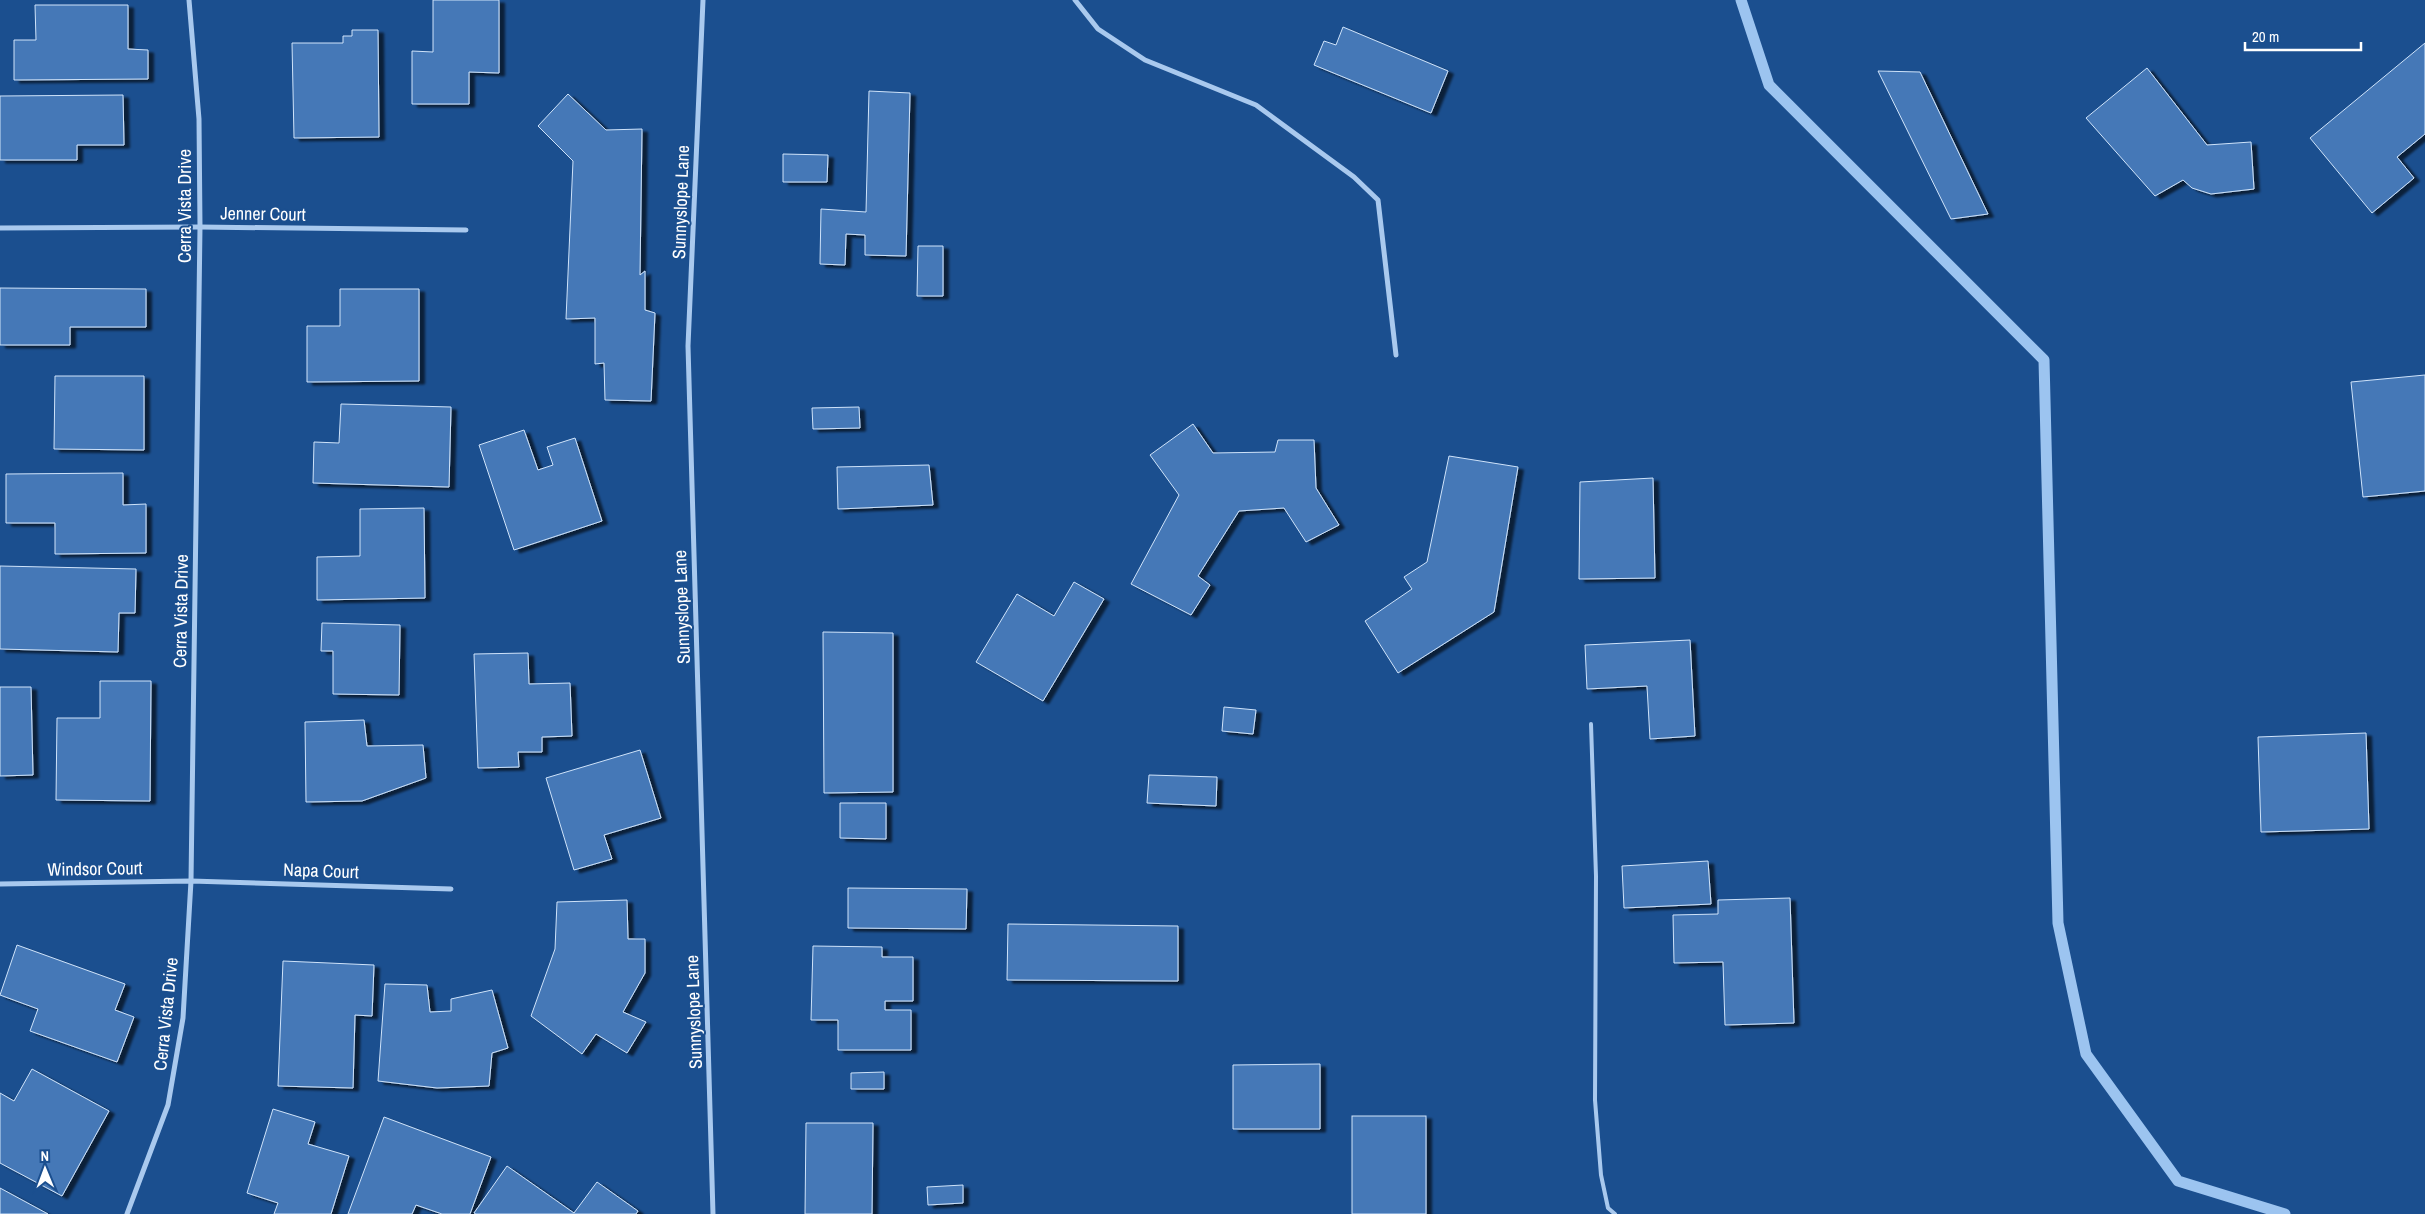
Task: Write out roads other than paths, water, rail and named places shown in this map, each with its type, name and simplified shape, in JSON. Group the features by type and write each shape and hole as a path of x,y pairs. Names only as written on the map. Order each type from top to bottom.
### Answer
{"street":[{"name":"Cerra Vista Drive","path":"127,1214 168,1105 183,1018 191,882 200,227 199,119 189,0"},
{"name":"Sunnyslope Lane","path":"703,0 688,346 713,1214"},
{"path":"1075,0 1098,29 1145,60 1256,105 1354,177 1378,200 1396,355"},
{"name":"Jenner Court","path":"0,228 200,227 466,230"},
{"name":"Windsor Court","path":"0,884 191,882"},
{"name":"Napa Court","path":"191,882 451,889"}],"lane":[{"path":"1591,724 1596,876 1594,1100 1601,1175 1608,1208 1615,1214"}],"waterway":[{"path":"1741,0 1769,85 2044,360 2058,923 2086,1054 2178,1181 2285,1214"}]}
